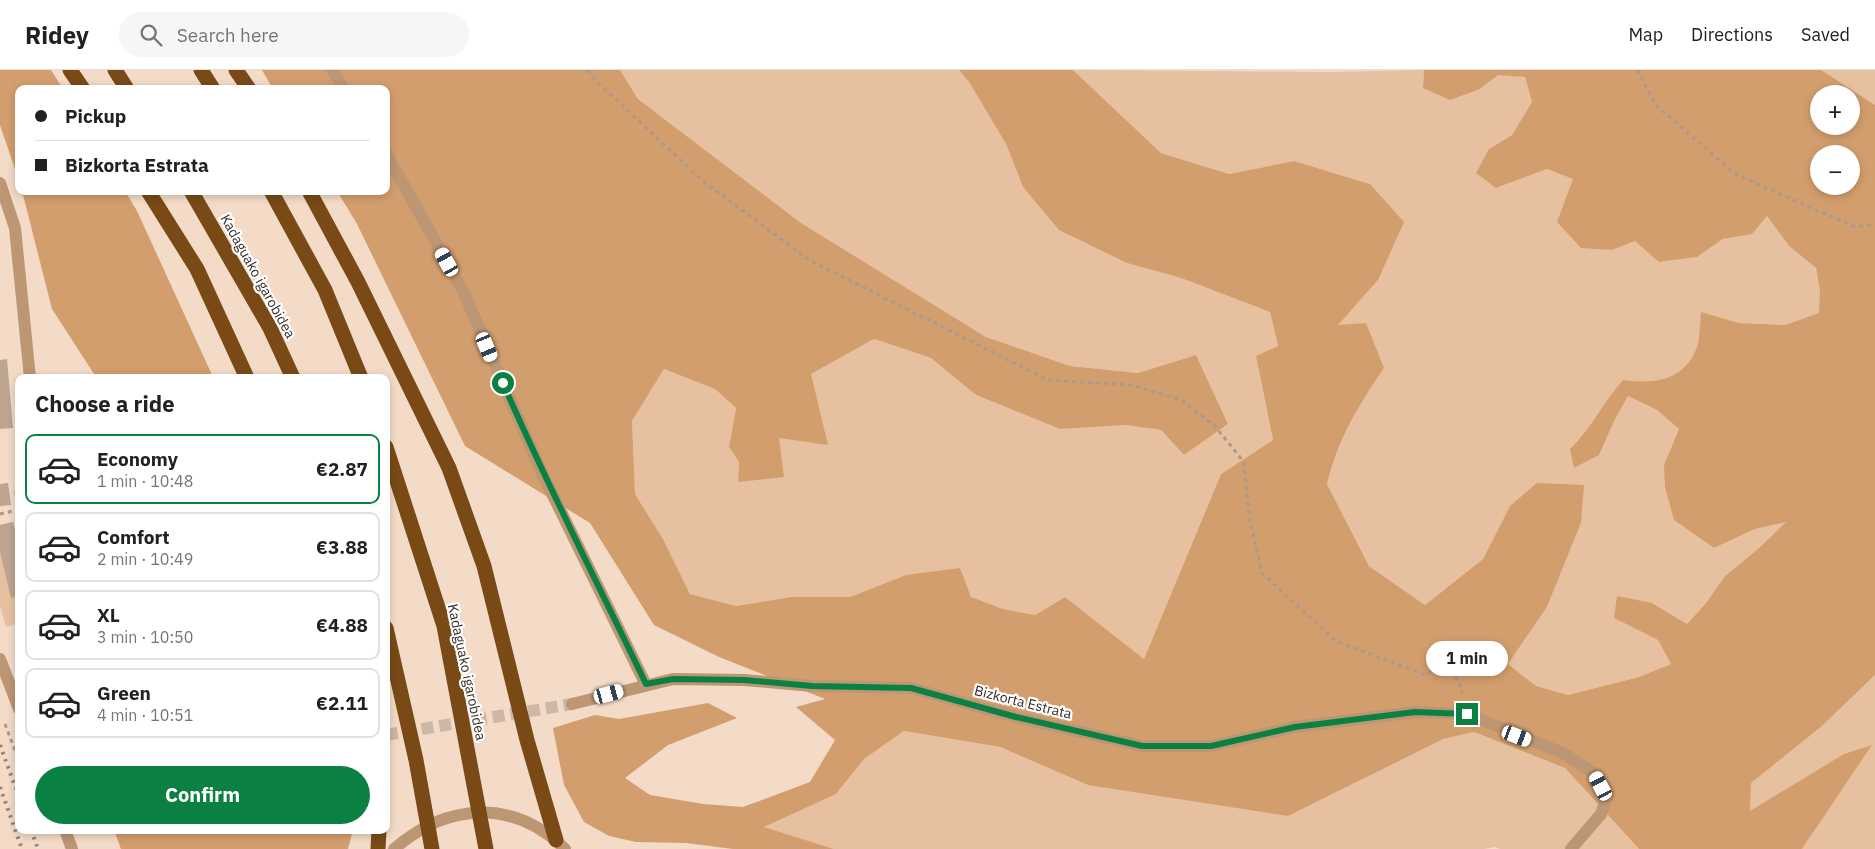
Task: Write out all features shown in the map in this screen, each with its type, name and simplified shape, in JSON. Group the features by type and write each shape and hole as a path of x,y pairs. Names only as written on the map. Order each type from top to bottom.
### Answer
{"highway":[{"path":"70,70 80,85"},
{"path":"115,70 124,85"},
{"path":"202,70 211,85"},
{"path":"236,70 246,85"},
{"path":"151,195 197,269 245,374"},
{"name":"Kadaguako igarobidea","path":"193,195 265,320 291,374"},
{"path":"272,195 325,290 359,374"},
{"path":"311,195 358,282 449,468 484,566 527,740 561,845"},
{"name":"Kadaguako igarobidea","path":"390,459 444,626 486,849"},
{"path":"390,646 416,760 432,849"},
{"path":"378,849 379,834"}],"street":[{"path":"332,70 341,85"},
{"path":"390,159 464,293 542,473 646,684"},
{"path":"0,183 15,228 30,374"},
{"path":"0,659 15,698"},
{"name":"Bizkorta Estrata","path":"572,704 646,684 673,679 744,680 812,686 911,688 1016,717 1142,746 1211,746 1295,727 1415,712 1467,714"},
{"path":"1467,714 1562,754 1596,775 1607,797 1601,814 1571,849"},
{"path":"394,849 411,834 434,821 459,814 485,812 511,816 535,826 561,845"},
{"path":"66,834 72,849"}],"path":[{"path":"588,70 594,79 704,182 809,260 1048,380 1131,384 1180,400 1214,425 1244,462 1249,515 1262,573 1336,641 1425,675 1446,661 1460,685 1467,714"},
{"path":"1636,70 1656,105 1735,174 1855,227 1875,224"},
{"path":"0,514 15,510"},
{"path":"3,719 15,750"}],"shaded area":[{"path":"0,70 51,70 60,85 15,85 15,169 0,125"},
{"path":"262,70 620,70 638,99 801,223 986,337 1070,366 1138,373 1196,355 1228,424 1184,455 1161,430 1126,425 1060,429 976,395 931,358 874,339 811,374 828,445 779,438 784,477 738,482 739,462 729,447 736,408 715,389 664,369 632,421 635,494 663,539 690,594 736,606 791,597 850,597 906,575 960,568 971,597 1003,609 1035,615 1065,597 1144,659 1221,474 1273,440 1256,356 1278,346 1270,312 1181,278 1127,263 1059,230 1023,187 1006,144 969,82 959,70 1073,70 1161,153 1229,174 1294,161 1370,184 1404,222 1378,280 1338,325 1366,323 1384,368 1365,396 1343,437 1327,484 1369,566 1425,605 1483,559 1510,506 1537,483 1584,485 1581,523 1547,607 1508,664 1536,686 1568,695 1639,677 1671,664 1658,640 1614,618 1617,596 1652,603 1687,624 1706,603 1725,576 1759,548 1786,522 1755,529 1714,548 1674,520 1665,487 1664,465 1679,429 1657,410 1628,396 1613,423 1599,455 1574,468 1570,449 1623,380 1646,381 1667,378 1684,367 1697,347 1701,312 1739,323 1785,325 1819,313 1820,292 1816,268 1789,246 1767,216 1752,234 1723,239 1697,257 1659,262 1635,241 1612,250 1581,248 1557,222 1573,179 1547,169 1496,188 1476,173 1489,149 1512,135 1532,102 1525,77 1498,75 1480,89 1450,100 1423,88 1424,70 1821,70 1844,85 1810,85 1810,135 1860,135 1860,95 1875,105 1875,675 1822,726 1751,783 1750,811 1844,754 1872,745 1802,849 1639,849 1565,768 1474,732 1443,739 1288,816 1088,785 1000,747 904,731 864,759 836,794 764,827 834,849 733,849 686,843 636,842 609,836 584,822 564,785 553,728 595,715 619,719 708,703 737,718 668,745 625,778 650,795 703,804 743,807 810,782 835,740 796,707 825,699 719,657 654,625 590,523 465,446 357,224 339,195 390,195 390,85 271,85"},
{"path":"620,70 959,70 969,82 1006,144 1023,187 1127,263 1181,278 1270,312 1278,347 1256,356 1273,440 1221,474 1144,659 1065,597 1035,615 1003,609 906,575 850,597 791,597 736,606 690,594 663,539 635,494 632,421 664,369 715,389 736,408 729,447 739,462 738,482 779,438 811,374 874,339 931,358 976,395 1060,429 1126,425 1161,430 1184,455 1228,424 1196,355 1138,373 1070,366 986,337 801,223 638,99"},
{"path":"1073,70 1329,72 1424,70 1423,88 1480,89 1498,74 1525,77 1532,102 1512,135 1489,149 1496,188 1547,169 1574,179 1557,222 1612,250 1635,240 1659,262 1697,257 1723,239 1752,233 1767,216 1789,246 1816,268 1820,292 1820,313 1785,325 1739,323 1702,313 1697,347 1684,367 1667,378 1646,381 1623,380 1570,449 1613,423 1628,396 1657,410 1679,429 1664,465 1714,548 1755,529 1787,521 1759,548 1725,576 1706,603 1687,624 1652,603 1614,618 1658,640 1671,664 1639,677 1568,695 1536,686 1508,664 1547,607 1581,523 1510,506 1483,559 1425,605 1369,566 1327,484 1343,437 1365,396 1384,368 1337,325 1378,280 1370,184 1294,161 1229,174 1161,153"},
{"path":"1821,70 1875,70 1875,105 1860,96 1860,85 1842,85 1821,72"},
{"path":"23,195 127,195 137,211 212,374 94,374 52,309"},
{"path":"13,522 15,529 15,624 6,627 0,606 0,525"},
{"path":"1875,675 1875,849 1802,849 1871,746 1750,812 1750,783 1822,726"},
{"path":"904,731 1000,747 1088,785 1443,739 1474,732 1565,768 1639,849 1500,849 1495,847 1484,849 834,849 763,827 836,794 864,759"},
{"path":"115,834 352,834 348,849 121,849"}],"building":[{"path":"7,359 13,428 0,429 0,360"},
{"path":"8,483 11,505 0,506 0,484"},
{"path":"13,522 15,529 15,597 11,598 0,552 0,525"}],"tunnel":[{"path":"390,734 572,704"}],"railway":[{"path":"0,745 15,786"},
{"path":"0,787 15,829"},
{"path":"17,834 22,849"},
{"path":"32,834 38,849"}],"route":[{"path":"503,383 542,473 646,684 673,679 744,680 812,686 911,688 1016,717 1142,746 1211,746 1295,727 1415,712 1467,714"}]}
